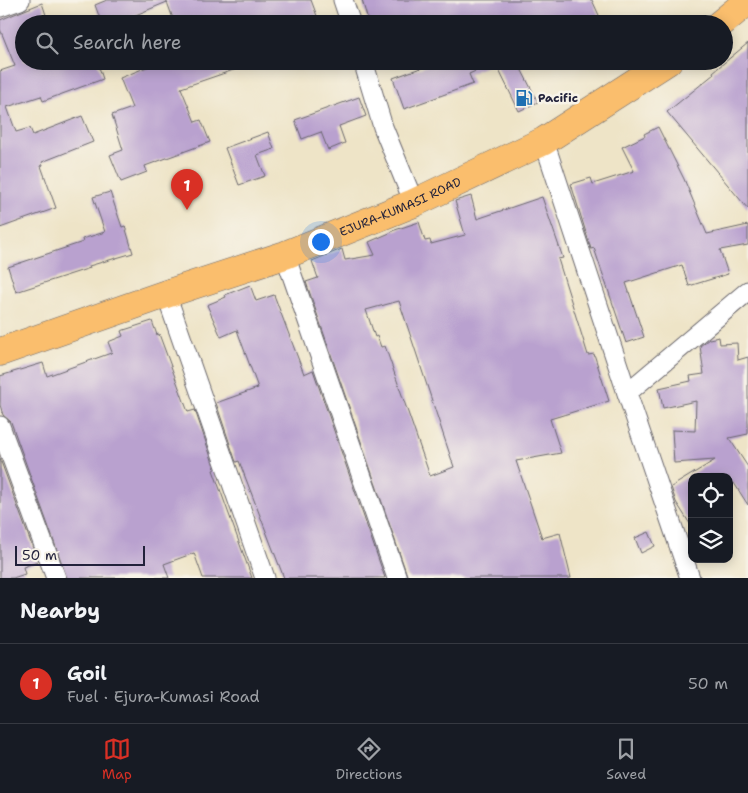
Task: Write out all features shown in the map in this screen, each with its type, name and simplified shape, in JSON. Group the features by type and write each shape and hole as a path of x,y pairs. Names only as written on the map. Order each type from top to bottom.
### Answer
{"main road":[{"path":"731,15 748,1"},
{"name":"EJURA-KUMASI ROAD","path":"0,352 166,294 286,256 414,203 544,141 654,70"}],"street":[{"path":"0,7 20,0"},
{"path":"343,0 348,15"},
{"path":"365,70 383,127 414,203"},
{"path":"544,141 690,578"},
{"path":"286,256 397,578"},
{"path":"627,393 748,290"},
{"path":"166,294 265,578"},
{"path":"0,426 6,462 56,578"}],"building":[{"path":"107,0 311,0 317,15 172,15 167,2 136,15 99,15 95,5"},
{"path":"362,0 592,0 599,15 366,15"},
{"path":"42,3 46,15 15,15 15,66 0,29 0,20"},
{"path":"748,43 748,209 667,112 714,74 713,72 715,70 733,70 733,55"},
{"path":"15,66 15,70 100,70 103,79 43,101 41,96 7,107 16,132 30,128 33,135 82,116 93,142 42,162 43,165 41,166 56,208 0,228 0,71"},
{"path":"140,70 234,70 181,88 195,122 201,120 210,142 145,166 147,172 121,182 110,155 123,150 112,115 132,108 120,78"},
{"path":"415,70 478,70 469,74 473,84 404,109 393,78"},
{"path":"499,70 522,70 538,102 519,111"},
{"path":"359,97 366,116 339,126 345,143 328,150 321,132 302,139 295,120"},
{"path":"658,127 684,179 707,234 748,225 748,245 720,250 728,274 689,286 682,265 626,283 644,337 626,343 594,248 591,249 571,184 591,178 593,184 634,171 622,147 645,136 644,134"},
{"path":"268,132 274,149 257,155 265,176 239,185 225,148"},
{"path":"110,192 122,227 125,226 133,253 89,266 90,268 16,292 8,267 83,242 82,239 105,232 93,197"},
{"path":"471,196 477,219 542,197 563,258 558,259 588,355 594,354 609,401 550,419 561,453 516,461 542,538 560,533 571,578 408,578 306,282 318,278 312,261 342,249 345,260 375,255 369,242 392,231 419,222 425,241 430,240 431,244 465,235 455,201","holes":["399,301 454,467 430,476 385,346 381,347 377,336 375,337 366,310"]},
{"path":"250,285 256,301 274,295 304,374 313,370 385,578 284,578 239,461 236,462 216,403 258,388 237,330 221,337 207,305"},
{"path":"152,321 157,335 159,334 188,412 195,410 215,469 213,470 252,578 203,578 194,553 164,564 169,578 67,578 11,422 3,415 0,405 0,376 43,363 47,376 111,353 108,342 123,336 121,331"},
{"path":"719,337 720,344 737,343 738,360 748,357 748,434 729,438 748,467 748,505 733,484 733,473 694,473 715,460 674,463 672,430 695,431 696,401 663,408 659,388 691,381 690,376 704,374 700,346 709,339"},
{"path":"0,459 38,562 23,567 25,574 13,578 0,578"},
{"path":"688,477 688,521 676,502 671,487"},
{"path":"649,532 655,546 641,553 635,538"}],"place":[{"name":"Pacific","path":"524,98"},
{"name":"Goil","path":"187,210"}]}
